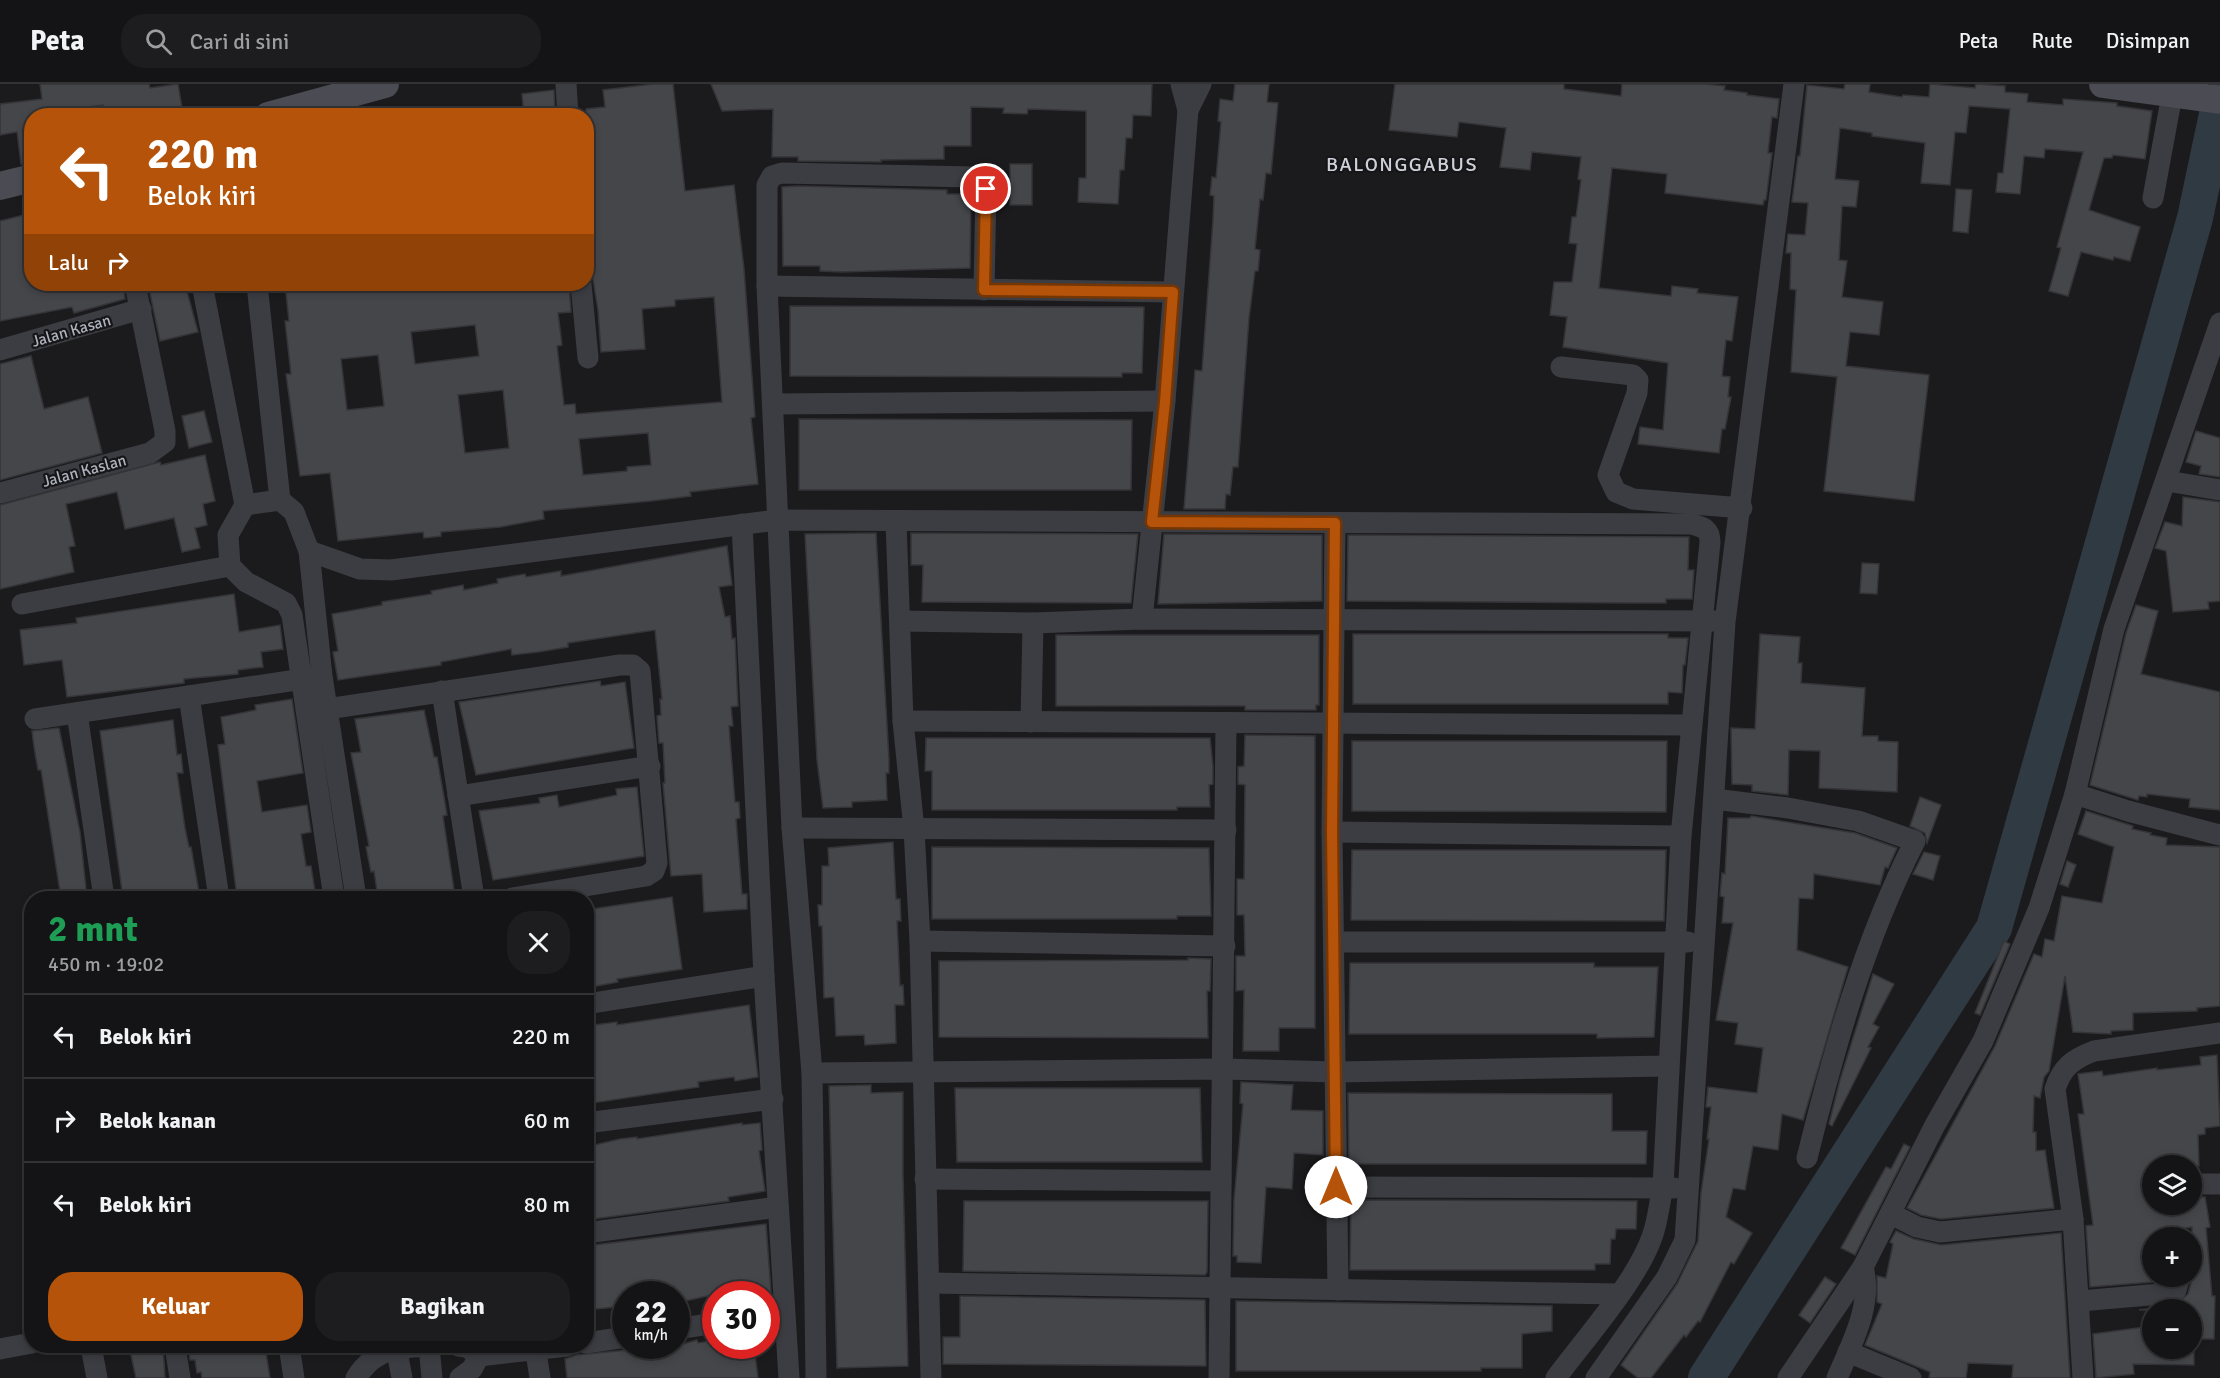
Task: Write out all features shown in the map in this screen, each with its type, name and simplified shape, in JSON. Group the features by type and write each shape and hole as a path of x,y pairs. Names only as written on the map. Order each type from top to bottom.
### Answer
{"street":[{"path":"298,108 386,84"},
{"path":"566,84 568,108"},
{"path":"1142,619 1165,402 1188,110 1181,84"},
{"path":"1188,110 1201,84"},
{"path":"1596,1378 1680,1255 1685,1240 1686,1189 1725,622 1742,508 1794,84"},
{"path":"2103,84 2175,90 2220,100"},
{"path":"2153,198 2175,90"},
{"path":"816,1378 812,1073 792,828 767,286 765,193 772,176 782,173 963,175 981,181 986,189 984,290"},
{"path":"0,186 24,180"},
{"path":"767,286 1173,292"},
{"path":"137,291 141,309"},
{"path":"203,291 245,505 228,536 230,566 246,582 286,603 292,615 312,678 327,709 355,891"},
{"path":"259,291 280,500 294,512 309,551 312,678 333,891"},
{"path":"582,291 588,358"},
{"name":"Jalan Kasan","path":"0,350 141,309"},
{"name":"Jalan Kaslan","path":"0,493 150,453 165,442 141,309"},
{"path":"1788,1378 1863,1267 1935,1125 1983,1041 2039,908 2075,794 2114,629 2220,323"},
{"path":"1561,367 1633,375 1638,380 1637,393 1608,475 1616,492 1633,499 1742,508"},
{"path":"773,404 1165,402"},
{"path":"2167,481 2220,490"},
{"path":"245,505 280,500"},
{"path":"309,551 360,569 391,570 777,520 1692,524 1704,527 1710,535 1710,542 1681,836 1663,1187 1651,1240 1620,1294 1556,1378"},
{"path":"896,521 903,721 914,829 920,941 931,1378"},
{"path":"1335,523 1332,832 1337,1072 1338,1290"},
{"path":"742,524 778,1208 776,1281"},
{"path":"22,604 230,566"},
{"path":"900,621 1033,623 1142,619 1702,620 1725,622"},
{"path":"1031,722 1033,623"},
{"path":"327,709 633,665 640,671 643,683 657,863 654,871 646,876 555,891"},
{"path":"35,719 312,678"},
{"path":"442,691 473,891"},
{"path":"189,696 218,891"},
{"path":"76,713 103,891"},
{"path":"903,721 1691,724"},
{"path":"1219,1378 1222,1069 1226,946 1226,724"},
{"path":"458,796 650,766"},
{"path":"2075,794 2128,812 2220,835"},
{"path":"1714,799 1788,808 1858,821 1915,841 1896,878 1849,1001 1807,1158"},
{"path":"792,828 1226,830"},
{"path":"1332,832 1681,836"},
{"path":"1335,942 1674,943 1704,940"},
{"path":"920,941 1226,946"},
{"path":"594,1003 764,976"},
{"path":"2083,1378 2080,1301 2073,1219 2055,1089 2060,1073 2074,1058 2094,1051 2220,1033"},
{"path":"812,1073 1222,1069 1337,1072 1668,1066"},
{"path":"594,1122 773,1099"},
{"path":"925,1179 1221,1181"},
{"path":"2202,1184 2220,1184"},
{"path":"1336,1187 1663,1187 1686,1189"},
{"path":"594,1232 778,1208"},
{"path":"1891,1214 1917,1227 1940,1232 2073,1219"},
{"path":"1837,1378 1865,1300 1867,1287 1863,1267"},
{"path":"930,1283 1620,1294"},
{"path":"2080,1301 2172,1293 2177,1287"},
{"path":"780,1337 789,1378"},
{"path":"594,1341 612,1339"},
{"path":"0,1349 24,1344"},
{"path":"1848,1352 1911,1378"},
{"path":"92,1353 97,1378"},
{"path":"176,1353 180,1378"},
{"path":"290,1353 294,1378"},
{"path":"356,1378 366,1363 385,1353"},
{"path":"398,1353 402,1378"},
{"path":"430,1353 432,1378"},
{"path":"475,1353 479,1356 500,1353"},
{"path":"536,1353 540,1378"},
{"path":"460,1378 472,1369 479,1356"}],"building":[{"path":"40,84 149,84 150,88 178,84 182,108 104,108 103,105 81,108 24,108 24,163 21,164 17,132 0,135 0,104 42,99"},
{"path":"673,84 685,191 734,185 744,269 755,417 751,418 758,484 690,492 691,496 543,511 544,519 500,527 441,532 441,536 424,538 423,532 338,541 330,473 300,476 286,374 291,374 285,321 289,321 286,291 570,291 571,312 558,313 562,345 557,346 564,405 575,404 576,414 722,402 714,297 675,300 675,306 642,309 645,349 601,352 594,286 594,108 605,107 603,90","holes":["475,325 479,356 415,364 411,332","378,355 384,406 347,410 341,359","503,390 509,448 465,453 458,395","648,433 651,465 627,467 627,471 583,475 579,439"]},
{"path":"711,84 1152,84 1151,116 1133,115 1132,138 1126,138 1124,170 1120,170 1118,204 1078,202 1079,178 1086,178 1086,111 1028,109 1027,114 1003,113 1004,108 971,107 971,146 944,146 944,159 881,160 881,162 798,161 798,157 772,157 773,109 722,111"},
{"path":"1235,84 1269,84 1267,102 1278,103 1271,174 1266,173 1263,200 1260,199 1255,249 1260,250 1249,318 1238,467 1233,467 1230,495 1226,494 1225,509 1184,509 1195,370 1202,371 1213,220 1214,196 1210,195 1212,177 1216,178 1221,122 1218,121 1220,99 1233,101"},
{"path":"1395,84 1564,84 1564,89 1621,96 1622,84 1704,84 1725,86 1724,90 1747,93 1747,95 1779,99 1777,118 1772,117 1768,153 1772,153 1766,200 1763,205 1665,193 1667,174 1612,168 1599,288 1671,296 1672,286 1698,289 1697,293 1738,297 1732,341 1726,340 1722,376 1730,377 1728,397 1731,397 1725,429 1722,429 1719,453 1638,444 1640,427 1663,430 1668,363 1563,347 1567,317 1550,315 1554,282 1572,282 1577,244 1569,243 1572,217 1576,217 1581,180 1578,179 1581,157 1532,152 1530,170 1500,167 1506,128 1459,122 1457,137 1389,130"},
{"path":"1845,84 1870,84 1869,92 1902,97 1903,95 1929,97 1930,84 1975,88 1976,84 2005,86 2005,92 2028,94 2027,102 2063,105 2063,99 2117,103 2117,106 2152,111 2145,159 2113,155 2112,158 2104,158 2089,210 2140,227 2130,261 2114,257 2113,260 2081,252 2068,296 2049,291 2061,248 2057,247 2083,152 2045,149 2044,158 2024,156 2020,194 1996,192 1998,173 2003,173 2010,109 1969,106 1966,133 1955,132 1950,185 1921,183 1925,143 1872,136 1872,133 1840,128 1835,179 1859,181 1856,207 1842,206 1839,260 1847,261 1842,297 1883,302 1879,335 1850,332 1846,366 1929,375 1914,501 1824,491 1837,377 1791,372 1796,290 1790,289 1791,253 1786,253 1788,234 1805,235 1808,203 1792,202 1798,156 1800,156 1807,85 1844,89"},
{"path":"554,90 555,108 523,108 522,94"},
{"path":"1010,164 1032,164 1032,205 1010,205"},
{"path":"782,187 947,190 947,194 971,194 970,268 842,272 820,271 820,266 783,266"},
{"path":"1956,189 1972,190 1968,233 1953,231"},
{"path":"24,215 24,291 124,291 125,299 74,313 72,307 0,321 0,221"},
{"path":"149,291 187,291 198,332 160,341"},
{"path":"790,306 1144,307 1142,373 1122,373 1122,377 790,376"},
{"path":"31,356 44,409 88,397 102,453 0,480 0,364"},
{"path":"204,411 212,442 189,448 182,416"},
{"path":"799,419 1132,420 1131,490 799,490"},
{"path":"2196,431 2220,438 2220,477 2199,474 2201,466 2186,462"},
{"path":"205,455 215,501 203,504 207,525 195,528 200,548 182,552 174,518 125,529 117,492 66,504 75,546 69,547 74,572 0,589 0,505 160,462 161,465"},
{"path":"2183,497 2220,502 2220,601 2208,602 2209,609 2173,612 2166,551 2155,548 2165,522 2182,526"},
{"path":"876,533 889,760 889,773 886,773 887,800 852,802 852,807 823,808 817,760 805,534"},
{"path":"911,533 1138,534 1131,603 922,602 923,565 911,565"},
{"path":"1164,534 1322,535 1322,601 1158,604"},
{"path":"1348,535 1689,537 1688,570 1694,570 1692,599 1666,599 1666,603 1347,601"},
{"path":"727,546 732,585 719,587 725,617 730,616 732,639 735,638 738,706 731,707 733,726 729,726 735,802 739,802 740,818 736,819 742,894 747,894 747,909 704,912 702,874 671,876 663,783 665,783 663,743 659,743 657,716 661,715 660,699 662,699 655,630 568,643 568,647 538,652 512,655 511,649 441,662 441,665 338,680 333,652 338,651 332,614 382,605 382,602 432,594 431,591 463,585 464,590 498,583 497,579 525,574 526,577 561,571 561,576"},
{"path":"1862,563 1879,564 1877,594 1860,593"},
{"path":"234,594 239,632 280,625 283,649 261,652 263,667 238,670 238,674 184,679 184,683 67,697 62,660 24,665 20,630 77,623 76,618"},
{"path":"2136,605 2158,611 2141,674 2220,692 2220,810 2189,807 2190,799 2147,794 2147,797 2139,796 2138,800 2090,785 2126,633"},
{"path":"1353,634 1668,634 1668,638 1688,638 1685,665 1683,665 1682,693 1668,692 1668,704 1353,704"},
{"path":"1760,634 1800,637 1798,663 1802,663 1801,683 1865,688 1862,736 1878,736 1878,741 1898,742 1897,792 1819,788 1820,751 1789,750 1788,795 1752,791 1752,785 1732,784 1731,728 1755,729"},
{"path":"1056,635 1319,635 1319,705 1316,705 1316,710 1245,710 1245,706 1056,706"},
{"path":"600,681 601,686 625,682 634,748 476,775 459,702"},
{"path":"292,699 303,773 257,781 262,812 307,805 311,832 301,834 306,866 311,866 315,891 236,891 218,745 225,744 221,717 256,710 255,705"},
{"path":"424,710 434,757 437,757 447,815 443,816 454,890 377,891 374,871 371,872 366,847 369,846 351,753 361,752 355,719"},
{"path":"173,720 177,755 181,754 183,773 177,773 185,828 189,847 191,847 199,891 122,891 100,731"},
{"path":"59,728 80,832 86,891 60,891 41,770 38,770 32,731"},
{"path":"1245,735 1315,736 1315,1028 1279,1028 1279,1051 1243,1051 1244,990 1236,991 1236,956 1245,956 1244,915 1237,915 1237,879 1244,879 1245,785 1238,784 1238,767 1244,766"},
{"path":"926,738 1210,738 1213,784 1209,785 1210,807 1177,807 1177,810 932,810 932,771 925,771"},
{"path":"1352,741 1667,741 1666,812 1352,811"},
{"path":"637,787 644,856 493,880 479,811 540,803 539,798 557,795 559,807 617,795 616,789"},
{"path":"1920,797 1941,805 1927,843 1925,833 1910,826"},
{"path":"2086,811 2133,826 2132,829 2151,833 2150,835 2167,838 2166,845 2220,847 2220,1006 2197,1008 2197,1011 2133,1013 2133,1030 2111,1031 2111,1034 2073,1032 2065,976 2049,1071 2044,1077 2040,1098 2034,1096 2033,1132 2036,1132 2036,1151 2045,1150 2054,1208 1941,1219 1921,1215 1907,1208 1995,1046 2034,954 2042,957 2045,939 2054,941 2062,896 2102,903 2114,847 2078,834"},
{"path":"1751,816 1855,833 1897,848 1888,868 1885,867 1880,885 1814,874 1813,899 1799,898 1797,950 1848,967 1803,1120 1782,1114 1778,1150 1753,1146 1745,1190 1733,1188 1726,1217 1752,1233 1734,1264 1731,1262 1700,1322 1698,1321 1686,1337 1684,1335 1651,1378 1638,1378 1621,1365 1677,1284 1698,1241 1701,1193 1709,1139 1707,1139 1711,1107 1706,1107 1708,1087 1757,1093 1763,1048 1735,1044 1738,1023 1716,1020 1733,923 1722,923 1724,897 1720,896 1722,873 1725,874 1728,818 1750,818"},
{"path":"893,842 896,899 900,899 901,921 897,921 900,986 903,985 904,1005 895,1005 896,1043 865,1045 864,1035 836,1036 834,997 824,998 822,926 819,926 818,905 822,905 822,866 829,866 828,848"},
{"path":"932,847 1209,848 1211,916 1177,916 1177,919 932,919"},
{"path":"1352,850 1666,850 1664,921 1351,920"},
{"path":"1924,852 1940,856 1933,880 1913,874"},
{"path":"2067,861 2076,865 2068,887 2060,884"},
{"path":"672,897 682,969 617,979 618,982 594,986 594,909"},
{"path":"2004,941 2010,944 1980,1015 1975,1013"},
{"path":"1188,958 1211,959 1210,991 1207,991 1208,1038 939,1037 939,961 1188,960"},
{"path":"1350,963 1594,963 1594,967 1658,967 1654,1037 1597,1038 1597,1034 1349,1034"},
{"path":"1873,974 1894,984 1873,1024 1879,1027 1868,1047 1871,1048 1832,1126 1829,1124 1840,1080"},
{"path":"749,1005 758,1077 735,1081 734,1077 698,1082 699,1087 594,1103 594,1025 617,1022 617,1025"},
{"path":"2217,1055 2220,1126 2205,1128 2205,1134 2198,1135 2199,1155 2142,1155 2142,1215 2202,1215 2202,1197 2205,1197 2210,1227 2206,1228 2212,1296 2215,1296 2214,1339 2202,1339 2202,1299 2182,1299 2188,1294 2190,1287 2202,1287 2202,1227 2142,1227 2142,1283 2090,1287 2086,1226 2093,1225 2078,1114 2084,1114 2078,1074 2102,1071 2103,1076 2157,1068 2157,1070 2201,1065 2200,1057"},
{"path":"1241,1082 1293,1085 1291,1110 1323,1111 1323,1155 1294,1153 1292,1189 1266,1187 1261,1263 1237,1262 1237,1256 1233,1256 1234,1200 1243,1104 1240,1103"},
{"path":"871,1085 871,1093 903,1092 908,1366 837,1368 829,1086"},
{"path":"955,1088 1200,1088 1202,1162 957,1162"},
{"path":"1348,1093 1612,1094 1612,1131 1647,1131 1646,1164 1349,1164"},
{"path":"742,1123 742,1125 760,1123 762,1150 759,1151 765,1191 728,1197 729,1201 594,1219 594,1145 620,1139 637,1137 637,1139"},
{"path":"1904,1144 1910,1147 1855,1255 1841,1248 1886,1167 1891,1169"},
{"path":"1351,1200 1637,1201 1636,1229 1616,1229 1615,1239 1611,1239 1610,1264 1595,1264 1595,1270 1350,1270"},
{"path":"964,1201 1208,1201 1207,1272 1205,1275 963,1271"},
{"path":"766,1224 770,1281 702,1281 702,1297 690,1300 690,1281 612,1281 612,1307 594,1309 594,1245"},
{"path":"1896,1231 1914,1239 1941,1245 2061,1233 2070,1378 2012,1378 2013,1365 1968,1363 1966,1378 1929,1378 1930,1372 1865,1345 1882,1304 1877,1302 1877,1276 1886,1278 1893,1244 1890,1242"},
{"path":"1825,1277 1836,1284 1810,1323 1799,1315"},
{"path":"960,1296 1205,1300 1206,1366 943,1364 943,1337 960,1337"},
{"path":"1236,1301 1552,1306 1552,1331 1522,1334 1522,1368 1481,1368 1481,1371 1236,1371"},
{"path":"2142,1327 2142,1359 2194,1359 2194,1365 2133,1364 2134,1374 2096,1378 2093,1334"},
{"path":"697,1340 698,1343 702,1342 702,1359 756,1359 758,1378 567,1378 565,1359 576,1355 612,1352 612,1359 690,1359 690,1342"},
{"path":"131,1353 163,1353 165,1378 136,1378"},
{"path":"189,1353 266,1353 270,1378 202,1378 201,1372 197,1373 195,1360 190,1360"}],"waterway":[{"path":"1706,1378 1994,928 2195,218 2220,100"}],"district":[{"name":"BALONGGABUS","path":"1402,164"}],"route":[{"path":"986,189 984,290 1173,292 1165,402 1152,522 1335,523 1332,832 1337,1072 1336,1187"}]}
